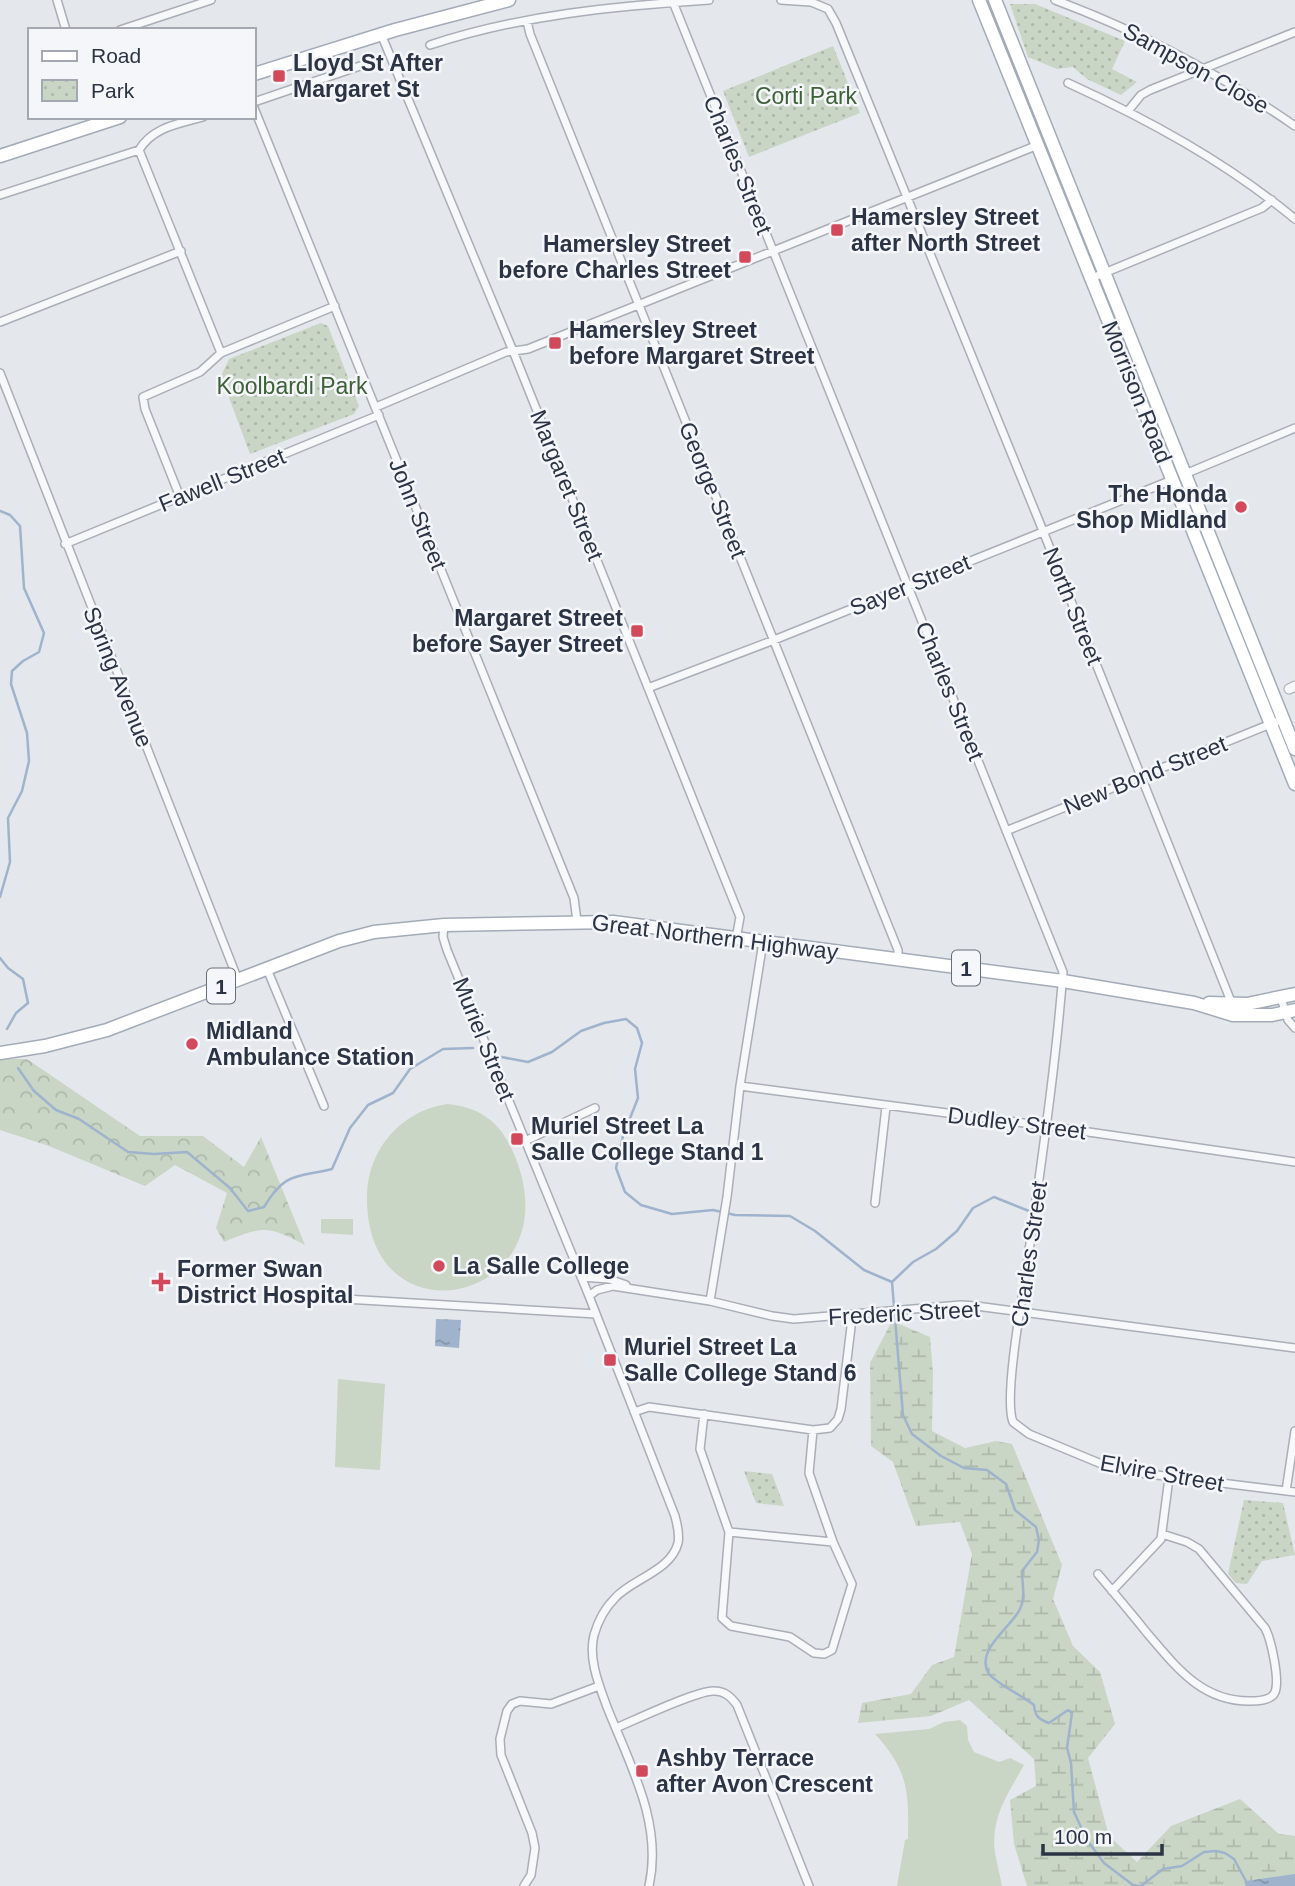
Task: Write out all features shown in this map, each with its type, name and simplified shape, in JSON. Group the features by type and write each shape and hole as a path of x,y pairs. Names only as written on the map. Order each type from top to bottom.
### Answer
{"main road":[{"path":"256,73 381,34 509,0"},
{"name":"Morrison Road","path":"977,0 1039,145 1183,508 1277,721 1295,749"},
{"name":"Morrison Road","path":"995,0 1185,474 1277,721 1295,784"},
{"path":"0,156 96,121"},
{"path":"1160,450 1174,468 1185,474 1183,508"},
{"name":"Great Northern Highway","path":"0,1053 45,1046 107,1030 339,941 374,932 443,925 612,922 1063,981 1233,1009 1260,1016 1290,1011"},
{"name":"Great Northern Highway","path":"1233,1009 1295,994"}],"street":[{"path":"57,0 65,28"},
{"path":"126,28 211,0"},
{"path":"430,45 472,31 548,16 709,0"},
{"name":"North Street","path":"781,0 811,2 828,9 836,23 1044,531 1233,1009"},
{"name":"Sampson Close","path":"1055,0 1114,22 1205,68 1295,126"},
{"name":"Charles Street","path":"673,2 1063,972 1047,1126 1009,1407"},
{"name":"George Street","path":"527,21 898,950 898,960"},
{"path":"1128,111 1141,95 1295,32"},
{"name":"Margaret Street","path":"381,34 513,351 740,917 736,939"},
{"path":"256,101 360,66"},
{"path":"1068,82 1185,142 1272,200 1295,219"},
{"name":"John Street","path":"256,113 574,898 577,921"},
{"path":"0,195 139,150 146,138 156,131 196,119"},
{"name":"Fawell Street","path":"65,544 180,497 506,352 528,349 1052,140"},
{"path":"139,150 221,353"},
{"path":"1092,278 1262,208 1272,200"},
{"path":"0,322 180,251"},
{"path":"180,497 145,409 143,397 200,372 221,353 335,306"},
{"name":"Spring Avenue","path":"0,373 238,979"},
{"path":"1185,474 1295,428"},
{"name":"Sayer Street","path":"648,688 1172,480"},
{"name":"New Bond Street","path":"1006,831 1277,721"},
{"name":"Muriel Street","path":"443,925 447,950 589,1296 679,1532 674,1552 660,1567 616,1597 600,1617 593,1637 593,1662 599,1686"},
{"path":"710,1301 763,942"},
{"path":"267,969 324,1106"},
{"path":"1281,998 1290,1011 1295,1028"},
{"name":"Dudley Street","path":"740,1086 1295,1162"},
{"path":"875,1203 886,1107"},
{"path":"525,1141 595,1108"},
{"name":"Frederic Street","path":"581,1277 609,1279 640,1289"},
{"name":"Frederic Street","path":"589,1296 597,1290 613,1286 640,1289 794,1319 961,1306 1020,1311 1295,1348"},
{"path":"345,1299 596,1314"},
{"path":"635,1412 649,1407 822,1430 835,1424 841,1409 851,1327 850,1315"},
{"name":"Elvire Street","path":"1009,1407 1013,1422 1029,1434 1107,1468 1295,1492"},
{"path":"704,1414 700,1449 729,1532 722,1618 731,1626 790,1637 814,1653 824,1654 832,1650 852,1584 833,1542 809,1473 813,1430"},
{"path":"1286,1491 1295,1431"},
{"path":"1112,1591 1151,1553 1163,1534 1169,1478"},
{"path":"729,1532 833,1542"},
{"path":"1098,1574 1181,1672 1200,1688 1232,1700 1272,1697 1276,1691 1276,1681 1271,1642 1265,1628 1199,1549 1163,1534"},
{"path":"524,1886 531,1875 535,1848 532,1833 502,1755 500,1739 507,1711 512,1704 520,1701 551,1704 599,1686 641,1791 651,1828 653,1851 649,1886"},
{"path":"616,1728 704,1692 722,1692 730,1697 737,1705 808,1886"}],"green space":[{"path":"1010,4 1035,4 1125,41 1112,69 1137,82 1121,95 1087,79 1073,67 1057,69 1028,57"},
{"name":"Corti Park","path":"833,46 860,113 749,157 723,91"},
{"name":"Koolbardi Park","path":"321,323 328,326 359,406 354,414 250,454 221,376 229,359"},
{"path":"0,1059 27,1059 140,1136 203,1136 244,1167 261,1137 305,1245 282,1234 265,1230 224,1242 216,1228 227,1193 175,1165 145,1186 49,1146 0,1130"},
{"path":"447,1104 480,1113 503,1134 514,1154 525,1205 517,1245 494,1273 463,1288 429,1289 397,1275 375,1244 367,1195 373,1162 390,1135 415,1115"},
{"path":"321,1219 353,1219 353,1235 321,1233"},
{"path":"892,1321 930,1337 933,1373 932,1431 965,1448 996,1441 1012,1444 1062,1565 1053,1599 1073,1646 1100,1672 1115,1724 1088,1758 1109,1836 1137,1862 1171,1826 1240,1799 1279,1834 1295,1836 1295,1886 1027,1886 1014,1844 1010,1800 1036,1786 1034,1759 969,1700 931,1716 858,1723 862,1703 911,1694 932,1665 954,1657 972,1554 960,1522 916,1526 893,1462 871,1446 870,1363"},
{"path":"338,1379 385,1384 380,1470 335,1467"},
{"path":"744,1471 772,1474 784,1506 756,1503"},
{"path":"1244,1500 1283,1503 1295,1555 1262,1561 1247,1584 1236,1583 1228,1574"},
{"path":"960,1720 967,1726 968,1740 974,1752 999,1762 1010,1758 1024,1765 1006,1796 995,1829 995,1853 1002,1886 897,1886 905,1840 908,1839 907,1794 900,1770 875,1734 929,1729 944,1722"}],"water":[{"path":"436,1319 461,1320 459,1348 435,1346"},
{"path":"1295,1874 1295,1886 1245,1886 1246,1881"}],"waterway":[{"path":"0,511 10,515 20,526 24,588 44,633 39,652 12,671 11,684 27,733 29,761 22,791 8,818 10,862 0,897"},
{"path":"0,958 23,979 28,1003 16,1013 7,1029"},
{"path":"496,1056 528,1062 552,1052 581,1031 626,1019 637,1028 642,1043 635,1069 638,1098 623,1136 616,1168 625,1192 641,1205 672,1214 713,1210 735,1215 790,1216 815,1231 864,1270 892,1282"},
{"path":"18,1068 34,1091 56,1110 79,1119 128,1152 187,1152 230,1188 248,1211 264,1207 278,1188 292,1178 332,1169 350,1128 368,1105 393,1093 410,1069 443,1049 473,1048"},
{"path":"892,1282 913,1262 936,1249 957,1231 973,1208 994,1197 1029,1211"},
{"path":"892,1282 903,1415 912,1434 941,1456 964,1468 987,1470 1006,1484 1015,1510 1036,1527 1039,1540 1037,1552 1022,1571 1022,1604 986,1656 989,1674 1034,1705 1036,1714 1045,1722 1049,1723 1068,1710 1072,1713 1067,1748 1071,1763 1074,1812 1087,1840 1104,1863 1133,1885 1139,1886"},
{"path":"1141,1886 1163,1869 1182,1866 1204,1852 1216,1851 1234,1859 1246,1881"}],"place":[{"name":"Lloyd St After Margaret St","path":"279,76"},
{"name":"Hamersley Street after North Street","path":"837,230"},
{"name":"Hamersley Street before Charles Street","path":"745,257"},
{"name":"Hamersley Street before Margaret Street","path":"555,343"},
{"name":"The Honda Shop Midland","path":"1241,507"},
{"name":"Margaret Street before Sayer Street","path":"637,631"},
{"name":"Midland Ambulance Station","path":"192,1044"},
{"name":"Muriel Street La Salle College Stand 1","path":"517,1139"},
{"name":"La Salle College","path":"439,1266"},
{"name":"Former Swan District Hospital","path":"161,1282"},
{"name":"Muriel Street La Salle College Stand 6","path":"610,1360"},
{"name":"Ashby Terrace after Avon Crescent","path":"642,1771"}]}
